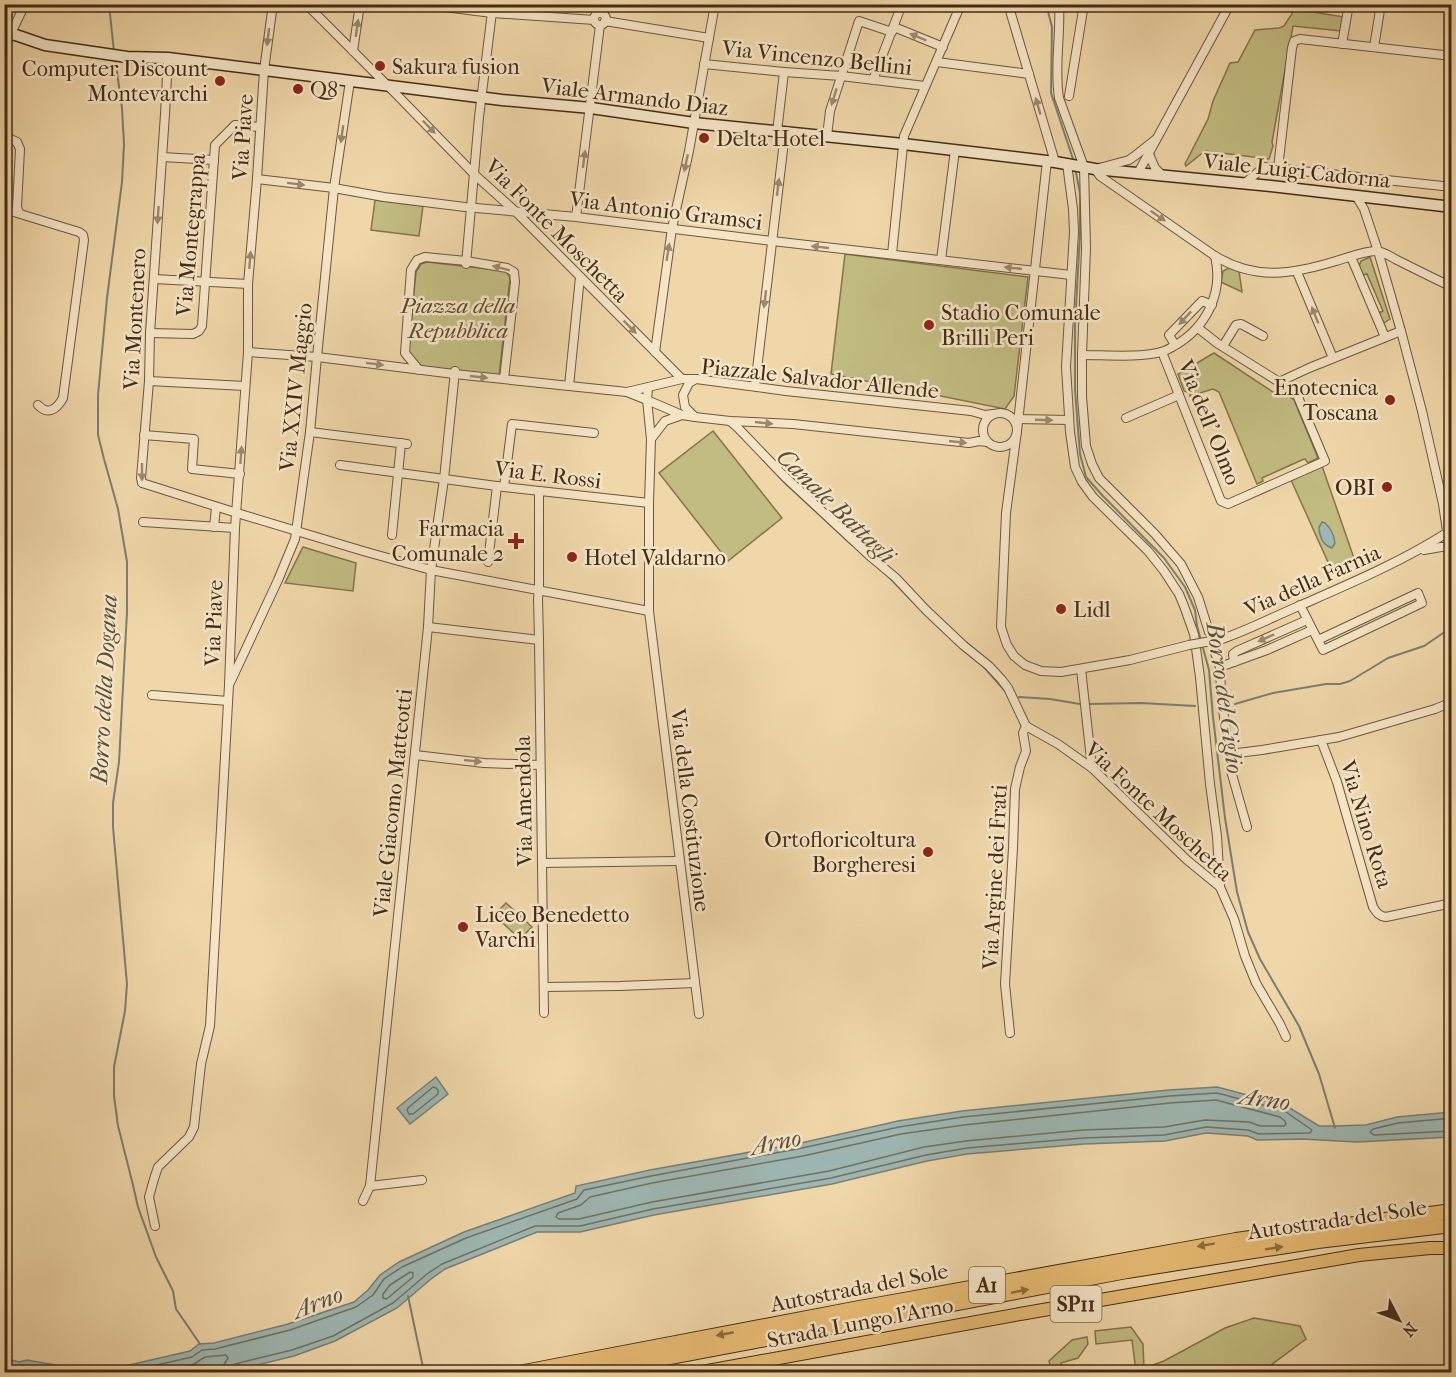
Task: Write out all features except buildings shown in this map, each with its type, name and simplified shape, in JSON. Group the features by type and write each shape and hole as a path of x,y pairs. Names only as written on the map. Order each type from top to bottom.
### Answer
{"highway":[{"name":"Autostrada del Sole","path":"524,1372 1214,1244 1452,1211"},
{"name":"Autostrada del Sole","path":"591,1372 1127,1271 1318,1241 1452,1224"}],"main road":[{"name":"Strada Lungo l'Arno","path":"702,1372 1359,1255 1452,1248"}],"street":[{"path":"4,48 8,32 25,4"},
{"name":"Via Piave","path":"155,1226 149,1197 158,1167 189,1137 194,1127 201,1064 210,1026 229,685 235,528 248,352 248,284 264,70 273,4"},
{"name":"Via Fonte Moschetta","path":"306,4 682,379"},
{"path":"353,51 360,4"},
{"path":"421,4 493,9 709,38"},
{"path":"525,15 527,4"},
{"path":"655,352 672,228 694,123 715,4"},
{"path":"873,80 902,4"},
{"path":"892,255 904,136 961,4"},
{"path":"1008,4 1029,74 1051,162"},
{"path":"1059,4 1058,92 1096,170 1106,176 1110,182 1228,264 1256,272 1298,272 1378,251 1452,287"},
{"path":"1069,96 1084,4"},
{"path":"1138,173 1230,4"},
{"path":"1342,44 1349,4"},
{"path":"1374,47 1381,4"},
{"path":"466,263 493,9"},
{"path":"576,217 600,22 605,16 601,9"},
{"path":"827,136 830,111 859,21 893,29 943,47"},
{"name":"Viale Armando Diaz","path":"8,32 45,45 102,54 168,58 388,86 591,108 694,123 955,150 1096,170"},
{"path":"1278,168 1294,41 1300,39 1452,56"},
{"name":"Via Montenero","path":"168,58 142,483 431,570 649,611"},
{"path":"937,62 1029,74"},
{"name":"Via Vincenzo Bellini","path":"704,64 925,86"},
{"path":"755,386 772,241 784,72"},
{"name":"Via XXIV Maggio","path":"229,685 295,538 310,432 334,188 350,81"},
{"name":"Via Montegrappa","path":"150,333 193,334 202,326 215,144 234,125 260,126"},
{"path":"4,136 17,142 20,149 17,207 19,213"},
{"path":"1156,139 1129,160 1096,170 1084,183 1086,248 1082,397 1086,436 1092,464 1099,477 1181,564 1198,597 1208,628"},
{"path":"941,260 955,150"},
{"path":"1149,154 1155,168 1163,176"},
{"path":"1136,155 1138,173"},
{"path":"162,157 214,160"},
{"name":"Via della Farnia","path":"1051,162 1035,270 1006,513 1001,627 1007,645 1014,656 1025,665 1041,671 1061,672 1130,660 1222,639 1331,592 1417,551 1448,530"},
{"path":"1066,164 1073,208 1074,232 1066,351 1069,420 1075,467 1082,482 1094,497 1148,551 1164,571 1179,594 1194,634 1217,836 1220,887"},
{"path":"1245,183 1264,167 1452,187"},
{"path":"1084,183 1096,170"},
{"name":"Viale Luigi Cadorna","path":"1096,170 1245,183 1452,207"},
{"name":"Via Antonio Gramsci","path":"257,179 334,188 384,197 1071,275"},
{"path":"1356,196 1364,209 1401,331 1422,411 1448,530"},
{"path":"1364,209 1374,198"},
{"path":"4,209 79,232 83,235 84,240 63,398 52,410 47,411 39,405"},
{"path":"1082,355 1162,352 1182,341 1198,328 1212,305 1218,272 1215,256"},
{"path":"419,370 405,353 411,270 417,260 425,257 507,268 514,272 515,282 504,379"},
{"path":"1351,257 1385,338"},
{"path":"1218,272 1228,264"},
{"path":"1298,272 1333,358"},
{"path":"569,386 580,277"},
{"path":"154,279 248,284"},
{"path":"1175,345 1169,335 1202,301 1212,305"},
{"path":"1223,346 1236,325 1239,324 1263,336"},
{"path":"1198,328 1279,382 1401,331"},
{"path":"248,352 316,357 627,392 682,415 695,417 793,424 969,444 979,441 987,442 1008,456 1013,466"},
{"name":"Via dell' Olmo","path":"1162,352 1221,501 1228,504 1325,461 1295,390 1279,382"},
{"name":"Viale Giacomo Matteotti","path":"363,1201 370,1186 428,627 431,570 444,478 454,373"},
{"path":"627,392 682,379 696,379"},
{"name":"Piazzale Salvador Allende","path":"695,417 685,407 683,395 689,383 696,379 971,411 985,415 995,413"},
{"path":"149,381 245,386"},
{"name":"Via della Costituzione","path":"648,388 651,439 649,611 699,1014"},
{"path":"1126,418 1179,395"},
{"path":"987,442 982,427 988,417 1020,401"},
{"path":"995,413 1010,415 1014,419 1017,430 1013,441 1003,447 997,447"},
{"path":"651,439 665,421 682,415"},
{"path":"1018,419 1069,420"},
{"path":"730,421 784,476 896,578 948,631 990,666 1008,688 1026,726"},
{"path":"488,562 512,424 594,434"},
{"path":"310,432 404,444 398,473 392,535"},
{"path":"144,435 194,439 192,470 240,474"},
{"name":"Via E. Rossi","path":"340,465 501,487 649,503"},
{"name":"Via Amendola","path":"539,491 539,589 537,599 544,1013"},
{"path":"1443,504 1452,517"},
{"path":"214,526 216,507"},
{"path":"143,522 235,528"},
{"name":"Via della Farnia","path":"1448,530 1445,541 1450,548"},
{"name":"Via della Farnia","path":"1417,551 1441,547 1450,548"},
{"path":"1300,605 1323,650 1422,603 1418,593 1318,640"},
{"path":"1234,662 1233,654 1237,651 1307,620"},
{"path":"428,627 539,640"},
{"path":"1220,667 1312,630"},
{"path":"1214,650 1220,667 1231,771 1247,827"},
{"path":"1081,669 1092,768"},
{"path":"152,695 228,701"},
{"path":"1229,754 1322,740 1364,731 1452,702"},
{"name":"Via Fonte Moschetta","path":"1026,726 1058,744 1092,768 1188,860 1220,887 1234,919 1256,983 1286,1037"},
{"name":"Via Argine dei Frati","path":"1010,1033 1005,984 1015,789 1026,751 1023,733 1026,726"},
{"name":"Via Nino Rota","path":"1322,740 1337,782 1373,907 1377,913 1386,917 1452,903"},
{"path":"415,755 484,763 540,765"},
{"path":"542,863 679,861"},
{"path":"544,987 695,983"},
{"path":"370,1186 422,1180"}],"green space":[{"path":"1295,9 1344,17 1341,31 1293,26 1269,159 1205,151 1186,166 1230,63 1238,62 1255,30 1284,26"},
{"path":"375,200 423,206 419,236 371,230"},
{"name":"Stadio Comunale Brilli Peri","path":"845,254 1028,277 1014,396 1005,409 831,374"},
{"path":"1370,257 1390,319 1384,323 1378,313 1383,311 1367,274 1363,275 1359,266 1361,261"},
{"name":"Piazza della Repubblica","path":"427,262 506,271 510,278 499,376 419,366 408,352 416,272 421,264"},
{"path":"1229,268 1239,271 1242,292 1221,282 1223,271"},
{"path":"1214,353 1276,394 1283,392 1294,400 1318,458 1308,463 1304,459 1262,478 1263,481 1257,484 1219,392 1213,389 1190,396 1190,393 1184,391 1178,374"},
{"path":"713,431 782,518 728,561 659,473"},
{"path":"1322,466 1355,561 1332,571 1291,480"},
{"path":"303,547 356,563 353,591 285,583"},
{"path":"506,903 532,927 520,939 494,915"},
{"path":"1254,1318 1300,1326 1306,1339 1263,1371 1257,1372 1136,1372 1132,1340 1096,1344 1095,1331 1131,1327 1143,1344 1144,1368 1164,1361 1225,1328"},
{"path":"1087,1337 1088,1344 1078,1358 1061,1363 1063,1372 1052,1372 1049,1361 1072,1340"}],"water":[{"path":"1322,522 1327,525 1333,535 1335,543 1332,548 1323,542 1320,536 1319,527"},
{"path":"436,1077 448,1094 410,1124 397,1108"},
{"path":"1217,1087 1285,1105 1319,1126 1366,1125 1397,1117 1451,1112 1451,1137 1357,1142 1302,1139 1257,1140 1248,1136 1206,1133 1165,1141 1084,1144 967,1154 927,1161 832,1184 654,1215 580,1232 537,1232 445,1269 397,1308 335,1341 294,1356 219,1372 96,1372 190,1351 199,1344 214,1343 288,1324 354,1302 380,1275 399,1262 464,1232 575,1193 576,1186 650,1170 801,1143 898,1121 962,1111"},
{"path":"5,1358 19,1362 27,1360 96,1372 5,1372"}],"waterway":[{"name":"Borro della Dogana","path":"109,4 114,52"},
{"name":"Borro del Giglio","path":"1046,4 1052,27 1051,93 1074,162"},
{"name":"Borro della Dogana","path":"115,58 124,144 122,182 107,298 98,395 98,435 118,509 127,562 127,612 119,762 113,803 113,827 127,984 125,1011 114,1067 114,1096 118,1126 138,1207 156,1257 173,1291 176,1309 200,1344"},
{"name":"Borro del Giglio","path":"1075,168 1080,193 1075,390 1080,454 1086,477 1164,558 1185,587 1195,610 1209,670 1225,818 1237,892 1248,932 1260,959 1299,1026 1319,1074 1335,1128"},
{"name":"Canale Battagli","path":"757,453 786,484 852,545"},
{"name":"Canale Battagli","path":"890,578 913,602"},
{"name":"Canale Battagli","path":"1235,704 1273,693 1350,681 1388,658 1424,646 1452,627"},
{"name":"Canale Battagli","path":"983,666 1005,691"},
{"name":"Canale Battagli","path":"1019,697 1080,704"},
{"name":"Canale Battagli","path":"1090,704 1141,703 1195,706"},
{"path":"408,1296 424,1372"}],"place":[{"name":"Sakura fusion","path":"380,66"},
{"name":"Computer Discount Montevarchi","path":"220,81"},
{"name":"Q8","path":"298,89"},
{"name":"Delta Hotel","path":"704,138"},
{"name":"Stadio Comunale Brilli Peri","path":"929,325"},
{"name":"Enotecnica Toscana","path":"1390,400"},
{"name":"OBI","path":"1387,487"},
{"name":"Farmacia Comunale 2","path":"516,541"},
{"name":"Hotel Valdarno","path":"572,557"},
{"name":"Lidl","path":"1061,609"},
{"name":"Ortofloricoltura Borgheresi","path":"928,852"},
{"name":"Liceo Benedetto Varchi","path":"463,927"}],"water label":[{"name":"Arno","path":"1265,1099"},
{"name":"Arno","path":"776,1142"},
{"name":"Arno","path":"318,1302"}]}
